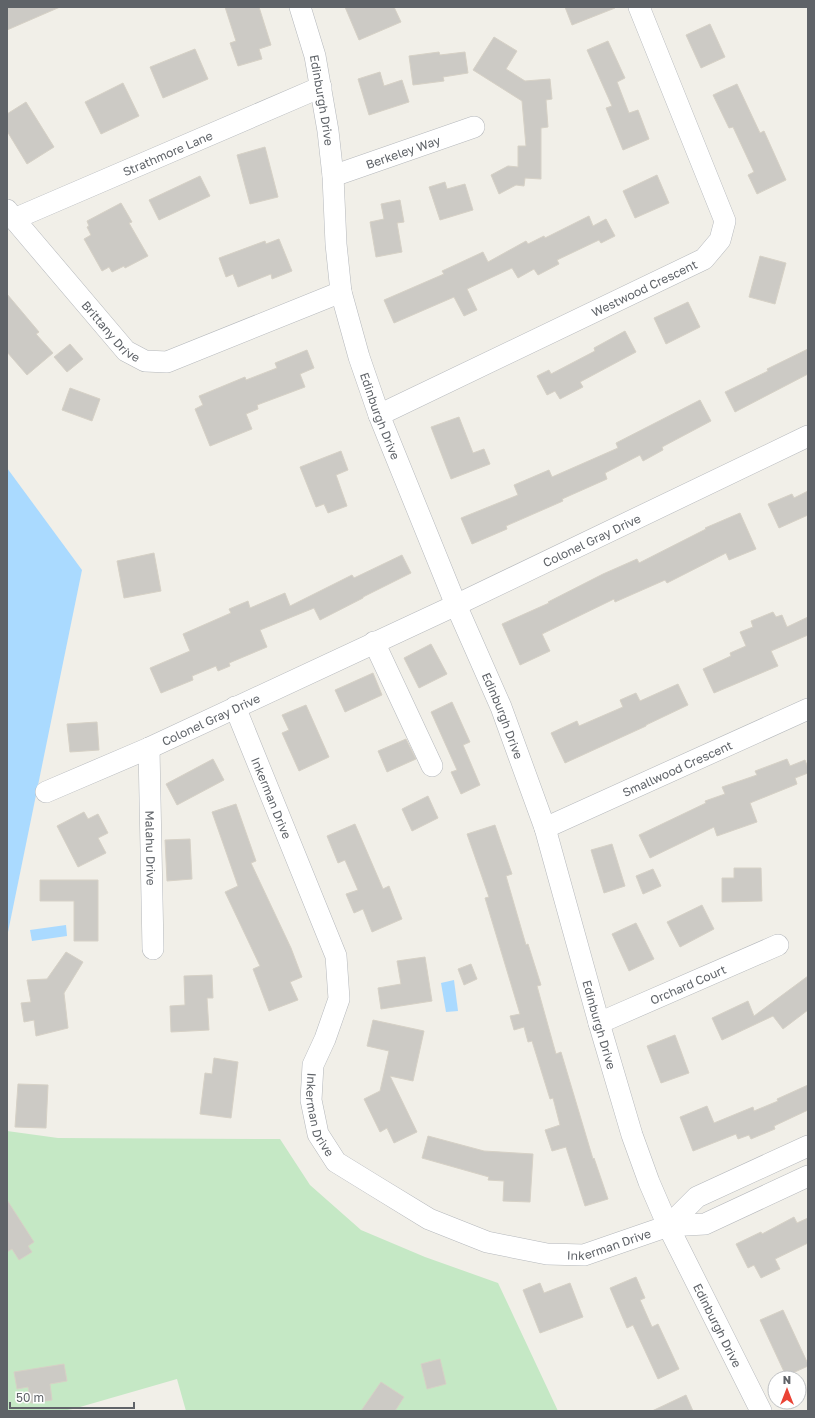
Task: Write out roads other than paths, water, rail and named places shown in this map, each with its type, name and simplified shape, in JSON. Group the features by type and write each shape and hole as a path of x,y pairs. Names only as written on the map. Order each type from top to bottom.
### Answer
{"street":[{"name":"Edinburgh Drive","path":"300,7 315,56 321,87 333,176 336,244 341,292 359,357 379,415 456,605 501,707 546,828 599,1023 632,1135 648,1182 668,1226 761,1411"},
{"name":"Westwood Crescent","path":"379,415 704,258 720,240 725,221 639,7"},
{"name":"Strathmore Lane","path":"10,215 321,87"},
{"name":"Berkeley Way","path":"333,176 474,127"},
{"name":"Brittany Drive","path":"10,215 126,351 145,361 167,362 341,292"},
{"name":"Colonel Gray Drive","path":"46,792 149,748 456,605 808,436"},
{"path":"374,642 432,766"},
{"name":"Inkerman Drive","path":"235,707 336,956 339,999 325,1039 313,1064 312,1100 318,1134 336,1162 429,1219 487,1242 547,1254 584,1255 668,1226 705,1224 808,1176"},
{"name":"Smallwood Crescent","path":"546,828 808,709"},
{"name":"Malahu Drive","path":"149,748 153,949"},
{"name":"Orchard Court","path":"599,1023 778,945"},
{"name":"Inkerman Drive","path":"668,1226 696,1197 808,1146"}],"water":[{"path":"7,468 82,570 7,937"},
{"path":"66,925 67,936 32,941 30,930"},
{"path":"454,980 458,1011 446,1012 441,983"}]}
